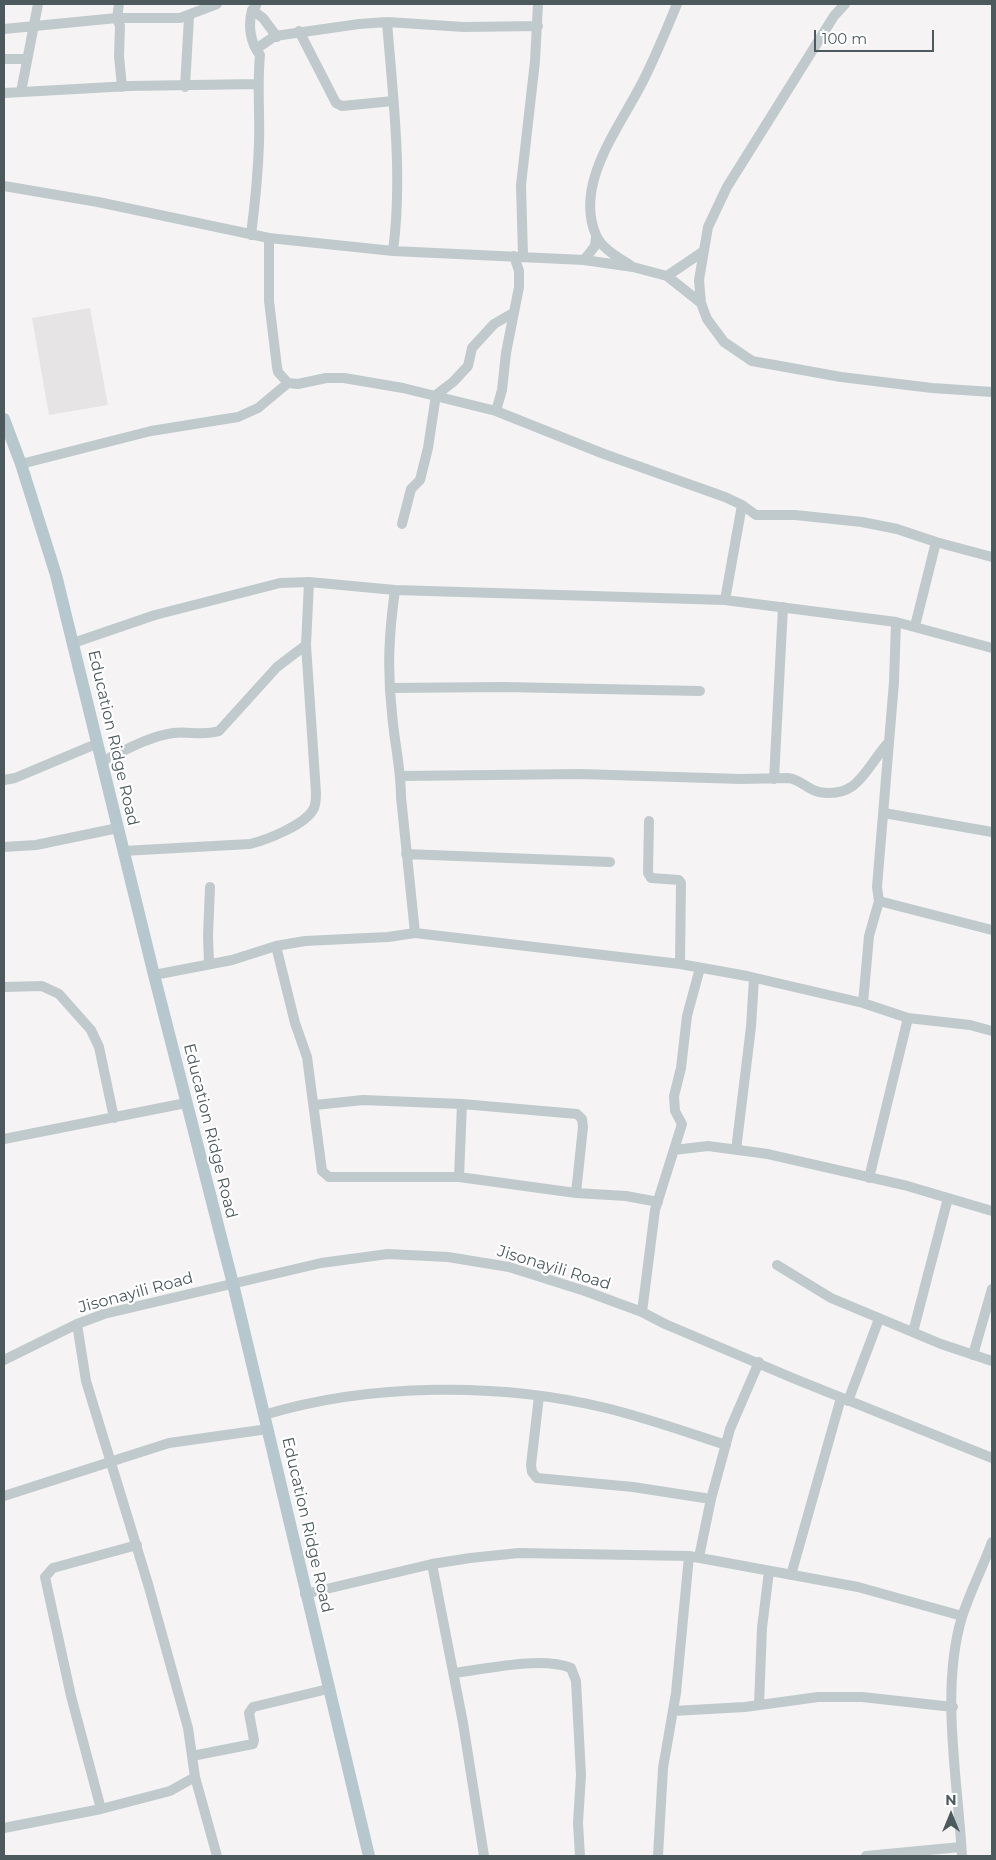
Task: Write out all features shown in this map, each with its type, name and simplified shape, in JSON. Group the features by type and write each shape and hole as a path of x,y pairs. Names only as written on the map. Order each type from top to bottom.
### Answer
{"main road":[{"name":"Education Ridge Road","path":"4,419 21,464 56,575 96,744 233,1284 268,1428 305,1594 369,1856"}],"street":[{"path":"20,92 38,4"},
{"path":"119,4 117,18 120,26 119,56 122,87"},
{"path":"4,29 117,18 189,17 217,4"},
{"path":"496,411 502,390 513,313 519,287 518,256 521,185 538,26 538,4"},
{"path":"584,260 595,246 596,237 590,218 588,197 595,176 619,120 645,78 678,4"},
{"path":"844,4 834,16 727,187 708,227 699,280 701,303 707,319 724,342 752,361 841,377 932,388 992,392"},
{"path":"254,6 277,37"},
{"path":"251,235 256,198 259,142 257,84 260,54 256,49 250,31 249,20 254,6"},
{"path":"185,87 189,17"},
{"path":"256,49 275,36 299,31 387,22 464,27 538,26"},
{"path":"387,22 398,162 393,252"},
{"path":"299,31 336,103 342,106 393,101"},
{"path":"4,59 27,59"},
{"path":"4,93 122,87 257,84"},
{"path":"4,186 90,200 269,238 393,252 584,260 633,267 667,276 701,303"},
{"path":"596,237 613,254 633,267"},
{"path":"269,238 271,324 279,390"},
{"path":"667,276 704,252"},
{"path":"402,524 411,489 420,480 428,448 436,396 468,366 472,348 494,324 513,313"},
{"path":"278,372 288,383 298,384 326,378 344,378 436,396 496,411 604,454 726,497 756,515 795,515 862,522 897,529 992,557"},
{"path":"21,464 151,431 238,417 258,408 288,383"},
{"path":"725,600 742,505"},
{"path":"916,626 936,542"},
{"path":"73,643 155,615 280,583 309,582 395,590 725,600 896,622 992,648"},
{"path":"123,851 258,842 266,840 292,826 313,810 316,793 306,645 309,582"},
{"path":"395,590 388,640 390,688 401,776 406,854 415,933"},
{"path":"774,779 783,607"},
{"path":"863,1003 869,936 879,901 877,886 884,813 896,622"},
{"path":"101,762 148,739 172,733 212,733 219,731 276,667 306,645"},
{"path":"390,688 551,688 700,691"},
{"path":"401,776 580,774 796,778 818,792 843,792 851,789 862,779 880,751 889,742"},
{"path":"4,780 15,778 96,744"},
{"path":"884,813 992,832"},
{"path":"649,821 648,873 651,878 679,880 681,883 680,964"},
{"path":"4,848 36,844 118,828"},
{"path":"406,854 610,862"},
{"path":"209,964 210,887"},
{"path":"879,901 992,930"},
{"path":"154,975 232,960 276,946 305,941 388,937 415,933 680,964 754,978 863,1003 908,1018 970,1025 992,1030"},
{"path":"276,946 295,1023 307,1057 315,1105 322,1171 329,1177 459,1177 576,1193 626,1196 658,1202"},
{"path":"642,1312 658,1202 682,1124 676,1111 674,1096 681,1068 687,1016 700,968"},
{"path":"736,1150 751,1027 754,978"},
{"path":"4,987 42,986 60,994 91,1030 99,1047 114,1118"},
{"path":"870,1178 908,1018"},
{"path":"315,1105 364,1100 462,1104 577,1114 582,1119 583,1127 576,1193"},
{"path":"4,1139 186,1102"},
{"path":"459,1177 462,1104"},
{"path":"674,1150 708,1146 768,1154 870,1178 992,1211"},
{"path":"913,1332 948,1198"},
{"name":"Jisonayili Road","path":"4,1360 77,1324 104,1314 321,1263 388,1254 448,1257 509,1267 585,1291 642,1312 665,1324 844,1399 992,1458"},
{"path":"777,1265 831,1298 879,1319 992,1361"},
{"path":"972,1355 992,1289"},
{"path":"791,1575 844,1399 879,1319"},
{"path":"77,1324 86,1380 137,1545 188,1728 195,1777 217,1856"},
{"path":"658,1856 662,1768 673,1711 694,1556 726,1445 759,1362"},
{"path":"264,1415 338,1399 439,1388 539,1396 605,1408 726,1445"},
{"path":"539,1396 531,1465 532,1472 537,1478 633,1487 711,1499"},
{"path":"4,1496 111,1460 169,1443 268,1428"},
{"path":"866,1856 961,1851 953,1707 954,1665 962,1616 992,1542"},
{"path":"101,1809 71,1696 45,1578 52,1568 137,1545"},
{"path":"305,1594 432,1564 519,1553 694,1556 858,1587 962,1616"},
{"path":"432,1564 454,1673 484,1856"},
{"path":"759,1705 762,1628 769,1571"},
{"path":"454,1673 526,1665 560,1664 571,1668 576,1681 581,1775 578,1822 580,1856"},
{"path":"192,1756 253,1744 254,1740 249,1713 253,1707 328,1689"},
{"path":"673,1711 759,1705 818,1697 862,1697 953,1707"},
{"path":"4,1828 101,1809 170,1791 195,1777"}],"shaded area":[{"path":"90,308 108,405 49,415 32,318"}]}
